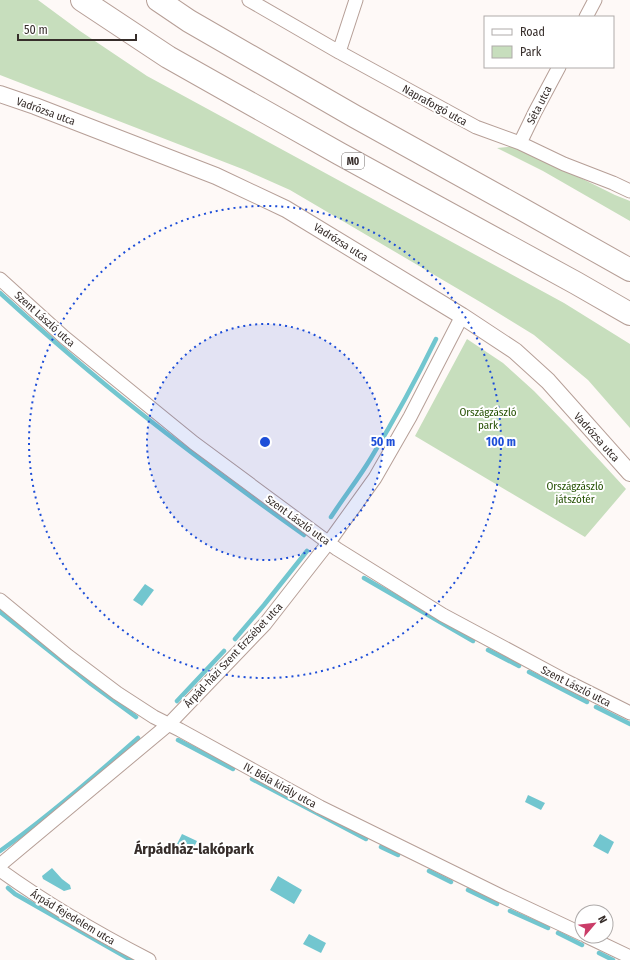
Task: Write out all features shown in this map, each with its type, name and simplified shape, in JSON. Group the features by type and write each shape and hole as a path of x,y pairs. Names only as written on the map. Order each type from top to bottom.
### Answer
{"highway":[{"name":"M0","path":"82,0 168,57 630,314"},
{"path":"158,0 189,21 354,116 630,270"}],"street":[{"name":"Napraforgó utca","path":"248,0 476,127 520,143 564,164 630,191"},
{"path":"339,52 356,0"},
{"path":"587,16 595,0"},
{"name":"Séta utca","path":"520,143 558,68"},
{"name":"Vadrózsa utca","path":"0,94 216,176 286,209 462,316 514,351 548,381 630,473"},
{"name":"Szent László utca","path":"0,278 64,337 194,443 337,549 443,615 566,681 630,713"},
{"name":"Árpád-házi Szent Erzsébet utca","path":"0,865 169,724 265,624 329,542 375,478 410,417 462,316"},
{"name":"IV. Béla király utca","path":"0,600 68,656 117,693 154,717 320,807 574,930"},
{"name":"Árpád fejedelem utca","path":"0,870 41,899 149,960"},
{"path":"603,944 630,957"}],"green space":[{"path":"0,0 38,0 80,31 147,76 564,303 630,344 630,428 588,380 534,335 290,190 245,170 0,75"},
{"path":"516,146 630,201 630,221 543,171 497,148"},
{"name":"Országzászló park","path":"467,339 503,363 534,391 626,489 585,537 415,436"}],"water":[{"path":"145,584 154,590 142,606 133,600"},
{"path":"528,795 545,803 541,810 525,802"},
{"path":"182,834 197,841 192,851 177,844"},
{"path":"600,834 614,842 608,854 593,846"},
{"path":"52,868 70,885 71,889 64,891 43,879 42,876"},
{"path":"278,876 302,890 294,904 270,890"},
{"path":"309,934 326,943 321,953 303,944"}],"waterway":[{"path":"0,293 68,354 138,411 220,474 304,535"},
{"path":"331,517 362,473 380,444 413,385 436,339"},
{"path":"235,639 307,551"},
{"path":"364,578 473,641"},
{"path":"0,612 91,684 136,717"},
{"path":"488,650 519,666"},
{"path":"177,701 224,651"},
{"path":"529,672 587,702"},
{"path":"596,707 630,724"},
{"path":"0,851 71,796 138,738"},
{"path":"178,740 233,769"},
{"path":"252,779 366,839"},
{"path":"381,847 398,855"},
{"path":"429,871 451,882"},
{"path":"8,888 15,894 131,960"},
{"path":"468,890 497,904"},
{"path":"510,911 548,928"},
{"path":"558,933 582,945"},
{"path":"599,953 613,960"}],"district":[{"name":"Árpádház-lakópark","path":"194,849"}],"park label":[{"name":"Országzászló játszótér","path":"575,492"}]}
